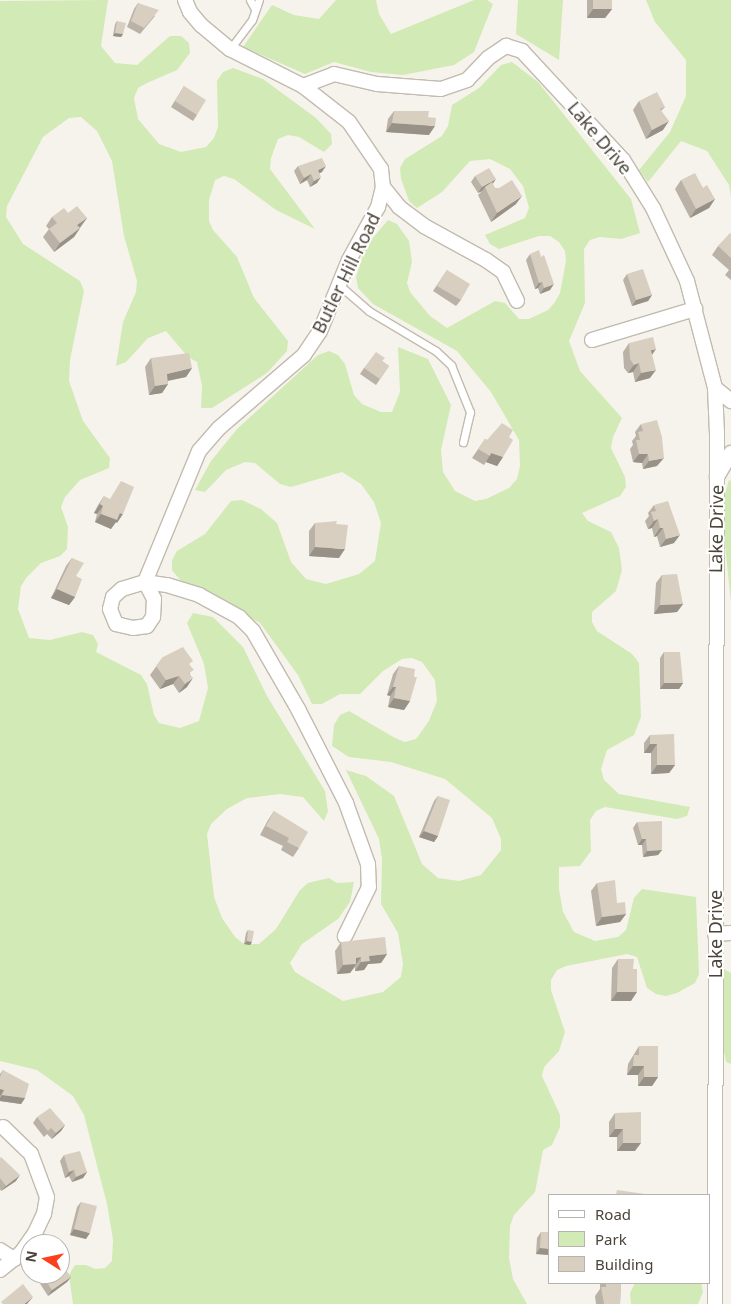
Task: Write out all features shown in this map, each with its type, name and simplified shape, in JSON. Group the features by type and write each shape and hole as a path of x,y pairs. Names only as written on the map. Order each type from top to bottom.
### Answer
{"street":[{"name":"Butler Hill Road","path":"185,0 190,12 201,25 230,49 303,86 349,122 365,142 381,169 383,187 378,207 338,284 320,331 304,355 219,428 199,451 145,582 167,585 199,595 239,617 253,631 298,710 346,803 368,864 369,887 345,936"},
{"name":"Lake Drive","path":"303,86 334,74 378,84 441,89 467,80 488,58 506,46 522,50 623,160 653,208 687,281 715,388 715,1304"},
{"path":"383,187 399,207 424,226 486,260 503,272 517,301"},
{"path":"592,340 695,309"},
{"path":"715,388 731,402"},
{"path":"716,480 731,453"},
{"path":"715,934 731,933"},
{"path":"0,1270 14,1259 35,1233 47,1197 31,1154 3,1127"},
{"path":"0,1250 14,1259"}],"lane":[{"path":"250,0 255,9"},
{"path":"230,49 252,20 259,0"},
{"path":"338,284 369,311 436,351 451,365 470,412 464,442"}],"green space":[{"path":"108,0 101,46 115,63 137,65 170,36 181,36 189,43 190,53 177,70 138,88 134,98 138,119 159,144 181,152 206,147 214,138 218,127 217,81 223,72 233,68 263,79 316,118 331,134 332,144 324,152 299,137 288,135 278,139 271,158 270,169 315,229 276,210 234,179 224,176 215,180 209,200 209,221 213,230 237,257 254,298 288,341 287,351 267,373 212,408 201,408 202,386 197,362 188,357 166,331 148,338 126,362 116,366 123,322 136,292 137,281 124,236 112,161 97,131 81,117 69,118 43,137 7,206 6,217 23,244 80,281 84,291 70,360 69,381 83,421 110,458 109,468 80,480 65,497 61,507 68,527 67,549 60,556 41,563 21,586 18,609 29,638 50,640 82,632 93,635 98,644 96,652 141,675 147,684 154,715 159,723 180,728 199,721 208,688 204,664 187,623 193,613 213,617 243,647 267,696 325,791 328,811 324,821 303,797 280,794 247,798 227,809 211,824 207,834 214,897 222,918 235,937 244,944 259,944 276,929 300,890 308,883 329,878 337,883 354,882 350,902 338,919 302,944 290,963 295,972 343,1001 383,992 401,977 403,964 398,933 381,904 382,859 379,839 346,770 366,776 394,796 422,864 438,878 459,881 481,875 501,850 501,839 492,818 445,779 391,762 349,757 332,746 334,725 340,715 349,711 395,738 405,742 416,739 429,721 437,701 435,680 422,662 412,658 402,659 383,671 360,694 340,694 322,704 312,704 298,675 260,623 205,593 185,586 172,570 172,560 177,551 205,534 231,501 242,500 261,509 277,523 291,562 306,579 326,584 359,574 375,561 381,523 374,502 361,484 342,472 291,487 280,484 255,463 245,462 226,470 205,492 195,490 211,461 237,429 318,355 329,351 338,355 345,364 354,395 362,404 381,412 392,412 400,392 398,347 428,359 451,405 441,450 443,472 455,491 475,501 486,499 509,488 517,479 520,466 519,440 491,392 457,351 373,304 358,288 356,277 366,246 388,220 397,224 409,241 412,262 407,283 410,292 430,316 447,328 495,301 505,303 519,319 529,319 548,310 555,302 560,293 566,261 565,251 559,242 550,236 539,236 499,249 490,244 485,235 525,218 529,208 523,186 510,169 490,159 470,161 442,192 417,208 409,201 401,179 400,168 405,159 442,136 448,126 452,105 479,88 501,65 512,62 538,82 631,199 640,233 621,239 600,237 590,240 584,249 585,303 569,341 580,371 622,418 613,437 611,448 625,477 626,487 620,496 582,513 588,521 611,532 619,548 622,570 616,591 592,612 592,622 597,631 632,654 639,663 641,717 634,735 607,750 601,769 604,780 619,794 690,807 687,816 677,819 605,807 596,811 590,820 591,851 580,866 559,867 559,889 563,912 574,932 595,941 618,937 626,930 634,898 642,889 696,897 699,974 695,983 677,993 666,996 656,994 647,988 637,957 627,954 566,966 557,970 551,980 551,990 565,1032 559,1051 544,1067 542,1076 560,1115 560,1127 552,1145 543,1150 535,1192 514,1215 510,1226 509,1258 513,1279 527,1304 73,1304 70,1273 75,1265 86,1265 95,1269 105,1268 112,1261 113,1240 107,1204 84,1115 73,1096 37,1070 0,1061 0,1"},
{"path":"336,0 376,0 379,14 391,34 474,0 487,0 493,4 474,52 454,65 403,75 371,72 334,62 305,74 243,47 272,5 294,15 319,19"},
{"path":"518,0 563,0 559,60 516,34"},
{"path":"646,0 731,0 731,197 729,185 707,151 681,141 648,182 639,170 670,132 686,96 686,60 655,22"},
{"path":"729,480 731,481 731,603 724,534 725,494"},
{"path":"722,968 731,973 731,1064 726,1062 722,1041"},
{"path":"634,1284 701,1284 703,1292 698,1304 631,1304 630,1293"}],"building":[{"path":"593,0 612,0 612,9 593,9"},
{"path":"138,3 159,10 144,28 131,21"},
{"path":"117,21 126,23 123,34 115,33"},
{"path":"184,86 206,100 197,115 175,101"},
{"path":"657,92 665,107 660,109 669,121 652,130 639,101"},
{"path":"394,111 429,111 428,117 436,118 435,126 392,123"},
{"path":"322,158 326,166 318,170 321,177 314,181 311,174 304,178 298,166"},
{"path":"489,168 496,179 482,187 475,176"},
{"path":"695,173 703,188 707,185 715,199 696,209 681,180"},
{"path":"512,180 522,196 497,213 485,187 492,182 495,188 499,188"},
{"path":"77,206 87,218 77,225 80,228 60,243 49,229 57,223 52,217 64,208 68,213"},
{"path":"731,234 731,258 718,246"},
{"path":"539,250 541,257 544,255 554,284 544,288 542,282 539,283 530,254"},
{"path":"643,269 652,295 636,300 627,274"},
{"path":"447,270 470,284 461,300 437,286"},
{"path":"653,337 656,349 651,350 656,370 641,373 639,363 634,365 630,359 629,343"},
{"path":"376,352 385,358 382,361 389,366 380,379 364,368"},
{"path":"189,353 192,368 167,374 168,384 155,386 151,358"},
{"path":"657,420 662,437 664,458 649,461 648,454 639,454 636,440 640,440 638,432 643,431 641,424"},
{"path":"502,423 513,430 509,437 513,440 503,457 491,453 490,456 478,449 485,439 487,440"},
{"path":"121,481 134,487 123,514 120,513 117,520 101,514 103,506 100,504 104,496 110,499"},
{"path":"668,501 680,535 666,539 658,519 654,521 651,512 656,511 654,505"},
{"path":"337,521 336,524 348,525 345,549 315,547 315,523"},
{"path":"72,558 84,563 76,576 82,579 75,597 57,589"},
{"path":"677,574 683,604 660,605 662,575"},
{"path":"183,647 193,661 189,664 194,670 189,673 193,678 185,684 179,676 166,680 156,666 163,657"},
{"path":"664,652 680,652 683,683 664,683"},
{"path":"399,666 415,669 414,677 417,677 410,701 394,698 396,687 393,687"},
{"path":"674,734 675,765 657,765 657,744 650,744 650,735"},
{"path":"438,796 450,800 438,836 424,831"},
{"path":"274,811 308,832 299,848 287,842 289,838 266,826"},
{"path":"662,821 662,850 647,851 646,839 642,839 637,822"},
{"path":"615,880 617,903 625,902 626,914 602,917 597,883"},
{"path":"248,930 254,931 252,942 247,941"},
{"path":"385,937 387,954 369,956 370,961 361,962 361,957 356,958 356,964 343,965 341,942"},
{"path":"618,959 634,959 633,969 637,969 637,992 617,992"},
{"path":"639,1046 658,1046 658,1077 644,1077 644,1066 633,1066 634,1055 639,1055"},
{"path":"3,1070 29,1084 25,1098 2,1095 4,1090 0,1089 0,1077"},
{"path":"50,1108 65,1125 56,1133 51,1128 48,1131 37,1117"},
{"path":"641,1112 641,1143 623,1143 623,1129 615,1129 615,1113"},
{"path":"80,1151 87,1172 76,1177 74,1170 69,1172 64,1155"},
{"path":"1,1157 20,1175 6,1186 0,1178"},
{"path":"617,1190 645,1194 616,1194"},
{"path":"81,1202 97,1206 90,1233 74,1229"},
{"path":"541,1232 548,1232 548,1249 540,1248"},
{"path":"23,1284 33,1297 24,1304 3,1304 1,1302"},
{"path":"48,1284 61,1284 52,1290"},
{"path":"606,1284 621,1284 620,1304 604,1304 601,1287 606,1287"}]}
